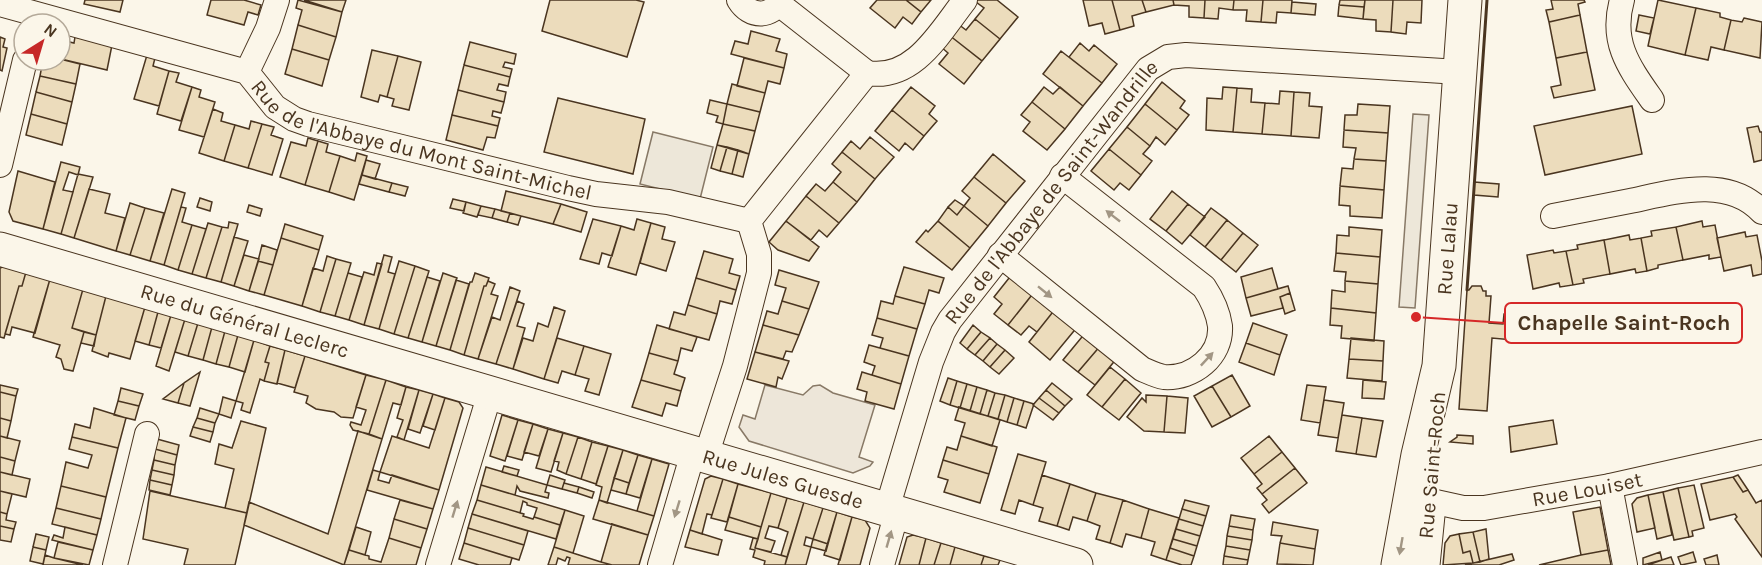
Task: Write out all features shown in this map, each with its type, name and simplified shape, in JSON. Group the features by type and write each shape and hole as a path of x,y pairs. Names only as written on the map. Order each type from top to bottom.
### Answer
{"street":[{"path":"248,72 268,28 277,0"},
{"path":"739,0 745,8 756,14 769,12 780,2 867,73 885,74 914,62 965,0"},
{"name":"Rue Lalau","path":"1439,366 1465,0"},
{"path":"1622,0 1618,20 1620,43 1631,70 1652,100"},
{"name":"Rue de l'Abbaye du Mont Saint-Michel","path":"0,4 32,12"},
{"name":"Rue de l'Abbaye du Mont Saint-Michel","path":"72,23 248,72 275,107 294,119 308,124 574,190 668,202 749,221"},
{"name":"Rue de l'Abbaye de Saint-Wandrille","path":"882,565 892,511 940,338 958,308 1148,69 1167,57 1186,55 1459,72"},
{"path":"0,165 22,72"},
{"path":"660,565 735,366 759,273 759,254 749,221 867,73"},
{"path":"1000,255 1142,369 1164,377 1175,376 1195,370 1211,356 1217,345 1220,326 1213,303 1204,287 1062,176"},
{"path":"1553,216 1685,190 1709,189 1738,196 1752,203 1762,212"},
{"name":"Rue du Général Leclerc","path":"0,249 490,393"},
{"name":"Rue Saint-Roch","path":"1423,565 1420,498 1439,412 1439,366"},
{"path":"438,565 490,393"},
{"name":"Rue Jules Guesde","path":"490,393 1076,565"},
{"path":"115,565 147,434"},
{"name":"Rue Louiset","path":"1420,498 1463,508 1484,508 1610,486 1762,452"},
{"path":"1610,486 1625,565"},
{"path":"1398,565 1420,498"}],"shaded area":[{"path":"1413,114 1429,115 1415,308 1399,307"},
{"path":"653,132 713,147 700,199 640,184"},
{"path":"765,385 803,395 813,386 820,385 833,393 875,405 859,457 873,462 870,466 853,473 749,441 739,427 743,415 755,419"}],"building":[{"path":"85,0 123,0 120,12 84,4"},
{"path":"211,0 244,0 261,5 258,15 248,12 244,25 207,15"},
{"path":"298,0 342,12 336,37 298,25 302,10 296,8"},
{"path":"304,0 346,0 342,12"},
{"path":"550,0 636,0 644,2 627,57 542,31"},
{"path":"877,0 906,0 921,12 912,24 903,17 895,28 870,8"},
{"path":"906,0 931,0 921,12"},
{"path":"977,0 997,0 1018,17 1000,39 975,19 984,8 976,2"},
{"path":"1083,0 1112,0 1120,30 1105,34 1102,23 1089,26"},
{"path":"1112,0 1142,0 1146,12 1132,16 1134,26 1120,30"},
{"path":"1142,0 1173,0 1174,5 1146,12"},
{"path":"1173,0 1205,0 1204,18 1189,17 1189,6 1174,5"},
{"path":"1205,0 1234,0 1233,10 1219,8 1218,19 1204,18"},
{"path":"1234,0 1263,0 1261,22 1246,21 1247,10 1233,10"},
{"path":"1263,0 1292,0 1291,13 1277,12 1276,23 1261,22"},
{"path":"1340,0 1365,0 1364,7 1339,5"},
{"path":"1365,0 1393,0 1391,32 1376,31 1376,20 1363,19"},
{"path":"1393,0 1422,0 1421,23 1407,22 1406,34 1391,32"},
{"path":"1551,0 1584,0 1585,2 1578,4 1580,15 1549,22 1546,10 1553,9"},
{"path":"1658,0 1696,8 1685,55 1648,46"},
{"path":"1292,2 1316,4 1315,15 1291,13"},
{"path":"1339,5 1364,7 1363,19 1338,16"},
{"path":"1696,8 1720,13 1720,17 1731,20 1724,50 1711,47 1708,60 1685,55"},
{"path":"1580,15 1587,52 1556,58 1549,22"},
{"path":"1639,15 1654,18 1650,34 1636,31"},
{"path":"1744,18 1762,22 1760,58 1724,50 1731,20 1742,22"},
{"path":"975,19 1000,39 982,61 949,35 958,24 966,30"},
{"path":"298,25 336,37 329,60 292,49"},
{"path":"751,31 780,39 776,51 787,54 784,68 731,54 735,41 748,44"},
{"path":"949,35 982,61 964,84 939,64 948,53 940,46"},
{"path":"0,37 5,39 3,47 7,48 2,71 0,70"},
{"path":"75,37 112,45 107,70 72,62 72,43 74,43"},
{"path":"470,42 516,54 514,64 505,62 503,67 512,69 510,77 464,65"},
{"path":"1080,43 1089,51 1094,45 1117,64 1102,83 1069,57"},
{"path":"292,49 329,60 322,86 285,74"},
{"path":"372,50 398,56 387,97 380,95 378,102 361,97"},
{"path":"1061,51 1102,83 1083,106 1043,74"},
{"path":"1587,52 1595,90 1554,98 1551,87 1561,85 1556,58"},
{"path":"147,55 155,58 153,66 169,71 159,106 134,99"},
{"path":"398,56 421,62 409,110 392,106 394,99 387,97"},
{"path":"744,58 784,68 780,84 768,81 765,93 737,86"},
{"path":"72,62 80,64 76,84 40,76 41,72 72,72"},
{"path":"464,65 510,77 508,86 499,84 497,90 506,92 504,102 458,90"},
{"path":"169,71 179,73 176,82 192,87 181,121 157,114"},
{"path":"40,76 76,84 72,102 36,92"},
{"path":"1162,82 1185,101 1180,108 1189,115 1177,130 1145,104"},
{"path":"732,84 765,93 760,112 727,104"},
{"path":"192,87 201,90 199,97 215,102 204,137 179,130"},
{"path":"911,87 935,106 929,114 937,121 924,136 892,110"},
{"path":"1044,87 1053,94 1060,87 1083,106 1065,129 1032,102"},
{"path":"1223,87 1237,88 1233,132 1206,130 1207,98 1222,99"},
{"path":"1237,88 1252,89 1251,102 1265,103 1262,134 1233,132"},
{"path":"458,90 504,102 501,113 493,111 492,116 500,118 498,126 452,115"},
{"path":"1280,91 1294,92 1291,136 1262,134 1265,103 1279,104"},
{"path":"36,92 72,102 67,124 31,114"},
{"path":"1294,92 1310,93 1309,106 1322,107 1319,138 1291,136"},
{"path":"558,98 645,119 633,174 544,152"},
{"path":"710,100 727,104 723,124 716,122 718,116 707,113"},
{"path":"1032,102 1065,129 1047,150 1023,131 1030,122 1021,115"},
{"path":"727,104 760,112 755,131 723,124"},
{"path":"1145,104 1177,130 1165,145 1156,137 1150,146 1127,127"},
{"path":"1358,104 1390,106 1388,133 1344,130 1345,115 1357,115"},
{"path":"1632,106 1642,154 1545,175 1534,126"},
{"path":"213,109 223,113 221,121 235,125 224,161 199,153"},
{"path":"892,110 924,136 913,150 905,143 899,151 875,131"},
{"path":"31,114 67,124 62,145 26,135"},
{"path":"452,115 498,126 495,138 487,137 483,150 446,140"},
{"path":"251,121 262,124 248,168 224,161 235,125 249,129"},
{"path":"262,124 274,127 271,135 283,139 272,175 248,168"},
{"path":"723,124 755,131 749,154 717,145"},
{"path":"1758,126 1762,132 1762,160 1754,162 1747,128"},
{"path":"1127,127 1150,146 1143,154 1152,161 1141,175 1109,149"},
{"path":"1344,130 1388,133 1386,161 1354,159 1356,148 1343,147"},
{"path":"870,137 894,157 875,179 842,152 851,141 860,149"},
{"path":"308,138 318,141 305,185 280,177 291,142 306,146"},
{"path":"318,141 328,144 326,152 340,156 329,192 305,185"},
{"path":"717,145 727,147 720,171 711,168"},
{"path":"727,147 738,150 732,174 720,171"},
{"path":"1109,149 1141,175 1129,190 1120,183 1114,190 1091,171"},
{"path":"738,150 749,154 743,177 732,174"},
{"path":"842,152 875,179 857,202 833,182 841,172 832,164"},
{"path":"357,153 367,156 354,200 329,192 340,156 355,161"},
{"path":"993,154 1025,181 1006,203 974,177"},
{"path":"1354,159 1386,161 1384,190 1340,186 1342,168 1353,169"},
{"path":"366,160 380,164 375,179 362,175"},
{"path":"61,162 80,167 78,175 69,172 63,190 73,192 61,234 43,229"},
{"path":"18,171 55,182 43,229 13,221 9,212"},
{"path":"78,174 93,177 74,238 61,234"},
{"path":"362,175 392,183 389,192 359,184"},
{"path":"974,177 1006,203 988,226 964,206 970,198 962,191"},
{"path":"833,182 857,202 839,223 806,196 816,184 825,191"},
{"path":"1474,182 1499,184 1498,197 1474,195"},
{"path":"392,183 408,187 405,196 389,192"},
{"path":"1340,186 1384,190 1382,218 1350,216 1350,206 1339,205"},
{"path":"89,189 110,194 105,213 125,218 116,251 74,238"},
{"path":"172,189 185,193 164,265 150,261"},
{"path":"506,191 561,204 553,224 501,211"},
{"path":"1172,191 1188,204 1166,231 1150,219"},
{"path":"806,196 839,223 827,237 819,230 811,240 786,221"},
{"path":"200,198 212,202 210,211 197,207"},
{"path":"453,199 466,202 464,211 450,208"},
{"path":"955,200 964,206 957,215 948,207"},
{"path":"466,202 481,206 477,217 463,213"},
{"path":"130,203 145,208 130,255 116,251"},
{"path":"561,204 587,212 581,232 553,224"},
{"path":"1188,204 1205,217 1182,244 1166,231"},
{"path":"249,205 262,209 260,216 247,212"},
{"path":"481,206 495,209 492,218 478,215"},
{"path":"964,206 988,226 970,248 938,221 948,207 957,215"},
{"path":"181,207 186,208 182,222 192,225 178,270 164,265"},
{"path":"145,208 164,213 150,261 130,255"},
{"path":"1211,208 1227,220 1205,247 1190,235"},
{"path":"495,209 510,213 507,222 492,218"},
{"path":"510,213 521,216 518,225 507,222"},
{"path":"593,219 621,226 612,256 602,253 599,264 580,259"},
{"path":"637,219 651,223 636,275 608,267 621,226 634,230"},
{"path":"1227,220 1243,233 1221,260 1205,247"},
{"path":"786,221 819,247 809,261 778,250 769,242"},
{"path":"938,221 970,248 952,270 916,242"},
{"path":"1702,221 1703,227 1715,225 1721,257 1709,259 1709,255 1683,260 1676,227"},
{"path":"229,222 238,224 221,282 206,278 222,227 228,228"},
{"path":"208,223 222,227 206,278 192,274"},
{"path":"651,223 665,227 662,239 675,242 666,271 640,263"},
{"path":"285,224 323,236 319,250 281,238"},
{"path":"192,225 206,229 192,274 178,270"},
{"path":"1349,227 1382,230 1380,257 1336,253 1337,235 1349,236"},
{"path":"1676,227 1683,260 1658,265 1658,268 1647,271 1641,238 1652,236 1651,231"},
{"path":"1745,232 1746,237 1757,235 1762,274 1753,276 1751,265 1724,271 1717,238"},
{"path":"1243,233 1258,245 1236,272 1221,260"},
{"path":"1629,235 1630,240 1641,238 1647,271 1636,273 1635,269 1610,274 1604,240"},
{"path":"234,237 248,241 234,286 221,282"},
{"path":"281,238 319,250 302,306 264,295"},
{"path":"1604,240 1610,274 1583,279 1584,283 1573,285 1566,251 1578,249 1577,245"},
{"path":"262,245 277,250 273,265 258,261"},
{"path":"1553,250 1554,253 1566,251 1573,285 1560,287 1559,283 1533,289 1527,255"},
{"path":"704,251 733,259 729,273 740,276 736,290 696,278"},
{"path":"1336,253 1380,257 1378,284 1345,281 1346,272 1334,271"},
{"path":"244,255 259,259 249,291 234,286"},
{"path":"384,255 392,257 388,272 395,274 379,329 364,325"},
{"path":"327,256 336,259 320,312 302,306 313,268 323,271"},
{"path":"336,259 351,263 335,316 320,312"},
{"path":"258,261 273,265 264,295 249,291"},
{"path":"399,261 415,266 394,334 379,329"},
{"path":"377,263 382,264 364,325 349,320 364,272 374,275"},
{"path":"5,266 26,272 22,286 19,286 4,338 0,337 0,268"},
{"path":"415,266 429,271 408,338 394,334"},
{"path":"904,267 944,278 939,293 929,290 925,304 895,296"},
{"path":"1272,268 1278,289 1246,298 1241,277"},
{"path":"779,270 819,282 809,309 782,301 786,288 775,285"},
{"path":"26,272 50,279 35,333 12,327 10,335 5,334 19,286 22,286"},
{"path":"348,273 362,277 349,320 335,316"},
{"path":"443,273 457,278 436,346 422,342"},
{"path":"475,273 489,278 484,286 464,355 450,350 470,282"},
{"path":"1013,273 1035,291 1008,325 994,314 1002,304 994,297"},
{"path":"427,277 440,281 422,342 408,338"},
{"path":"696,278 736,290 732,304 720,301 717,314 688,305"},
{"path":"50,279 83,289 72,328 84,332 73,371 64,369 61,359 56,357 60,345 33,337"},
{"path":"456,280 469,284 450,350 436,346"},
{"path":"488,281 495,284 491,294 498,296 478,359 464,355 484,286"},
{"path":"1345,281 1378,284 1376,313 1331,308 1332,290 1345,292"},
{"path":"1288,286 1290,293 1280,297 1283,308 1251,316 1246,298"},
{"path":"1472,286 1481,286 1483,291 1486,291 1486,296 1491,296 1489,323 1503,324 1504,314 1514,315 1513,340 1492,338 1487,411 1459,409 1467,290"},
{"path":"510,287 520,291 496,364 478,359 492,317 500,320"},
{"path":"83,289 106,296 96,335 72,328"},
{"path":"1035,291 1056,308 1037,332 1029,326 1021,335 1008,325"},
{"path":"1290,293 1295,310 1285,314 1280,297"},
{"path":"106,296 145,307 130,359 109,353 108,357 92,351"},
{"path":"895,296 925,304 917,329 877,318 881,301 893,304"},
{"path":"517,301 524,304 517,326 525,328 513,369 496,364"},
{"path":"782,301 809,309 799,335 763,325 767,311 778,314"},
{"path":"688,305 717,314 709,340 669,329 674,312 685,315"},
{"path":"145,307 158,312 149,345 135,341"},
{"path":"554,307 565,311 544,379 513,369 523,338 533,341 538,323 548,327"},
{"path":"1056,308 1078,326 1050,360 1029,342"},
{"path":"1331,308 1376,313 1374,341 1341,338 1342,326 1330,325"},
{"path":"158,312 171,315 161,348 149,345"},
{"path":"171,315 185,319 169,371 156,366"},
{"path":"877,318 917,329 909,356 880,348 883,338 872,335"},
{"path":"185,319 198,323 188,356 175,352"},
{"path":"198,323 212,327 203,360 188,356"},
{"path":"1253,323 1287,335 1280,355 1246,343"},
{"path":"657,325 697,337 692,351 681,348 678,361 649,353"},
{"path":"763,325 799,335 792,352 786,351 783,359 755,352"},
{"path":"973,325 981,332 967,349 960,343"},
{"path":"212,327 225,331 216,364 203,360"},
{"path":"225,331 238,335 229,367 216,364"},
{"path":"84,332 96,335 94,346 81,343"},
{"path":"981,332 990,338 975,355 967,349"},
{"path":"1086,332 1101,345 1078,372 1063,360"},
{"path":"238,335 254,340 245,372 229,367"},
{"path":"557,338 584,346 575,375 562,371 558,383 544,379"},
{"path":"990,338 997,344 983,361 975,355"},
{"path":"1351,338 1384,341 1383,361 1349,359"},
{"path":"254,340 270,346 265,362 269,363 264,381 260,379 250,413 241,410 243,403 236,401"},
{"path":"1246,343 1280,355 1274,375 1239,362"},
{"path":"997,344 1005,350 990,367 983,361"},
{"path":"869,345 909,356 901,384 872,375 875,366 864,362"},
{"path":"1101,345 1117,358 1095,385 1078,372"},
{"path":"270,346 285,350 277,384 264,381 269,363 265,362"},
{"path":"584,346 611,354 599,395 585,391 589,379 575,375"},
{"path":"285,350 305,356 295,388 277,383"},
{"path":"1005,350 1014,358 999,374 990,367"},
{"path":"755,352 789,361 782,379 778,377 776,387 747,379"},
{"path":"649,353 678,361 674,374 685,378 681,391 641,380"},
{"path":"305,356 366,375 353,418 341,417 334,412 316,409 306,403 308,396 294,392"},
{"path":"1349,359 1383,361 1382,381 1347,378"},
{"path":"1110,367 1125,379 1102,407 1087,395"},
{"path":"200,372 190,406 178,403 184,383"},
{"path":"862,372 901,384 894,409 865,401 867,392 857,389"},
{"path":"366,375 386,380 369,434 353,430 350,425 351,422 361,425 366,410 356,407"},
{"path":"1232,375 1250,406 1231,417 1212,386"},
{"path":"948,378 957,381 950,405 940,401"},
{"path":"1125,379 1141,393 1119,420 1102,407"},
{"path":"386,380 406,387 401,405 393,403 382,439 369,434"},
{"path":"641,380 681,391 677,406 666,403 662,416 632,407"},
{"path":"1363,380 1386,382 1384,399 1362,398"},
{"path":"957,381 967,384 960,408 950,405"},
{"path":"184,383 178,403 163,399 180,386"},
{"path":"1052,383 1072,399 1065,406 1046,390"},
{"path":"967,384 977,387 970,411 960,408"},
{"path":"0,385 18,389 16,396 0,392"},
{"path":"1307,385 1326,387 1320,423 1301,420"},
{"path":"1212,386 1231,417 1212,427 1194,396"},
{"path":"406,387 419,390 404,440 397,437 403,420 397,418"},
{"path":"977,387 987,390 980,414 970,411"},
{"path":"121,388 143,394 139,406 118,401"},
{"path":"419,390 433,394 420,433 408,429"},
{"path":"987,390 995,393 988,416 980,414"},
{"path":"1046,390 1065,406 1059,413 1039,398"},
{"path":"0,392 16,396 11,421 0,418"},
{"path":"995,393 1005,395 998,419 988,416"},
{"path":"433,394 445,398 435,430 423,426"},
{"path":"1005,395 1014,398 1007,422 998,419"},
{"path":"1146,395 1167,396 1164,432 1144,431 1127,417 1142,398 1146,402"},
{"path":"1167,396 1188,398 1185,433 1164,432"},
{"path":"223,397 236,401 231,418 219,414"},
{"path":"445,398 459,402 463,408 439,490 380,472 392,436 429,448"},
{"path":"1014,398 1024,401 1017,425 1007,422"},
{"path":"1039,398 1059,413 1053,420 1033,405"},
{"path":"1324,400 1344,403 1338,438 1318,435"},
{"path":"118,401 139,406 135,420 114,415"},
{"path":"1024,401 1034,404 1026,428 1017,425"},
{"path":"959,407 1000,420 992,446 961,436 965,423 955,420"},
{"path":"94,408 126,418 118,448 72,437 75,424 90,428"},
{"path":"200,408 219,414 215,423 197,418"},
{"path":"502,415 518,420 505,461 490,456"},
{"path":"1342,415 1362,418 1356,454 1336,451"},
{"path":"0,418 11,421 7,438 0,436"},
{"path":"197,418 215,423 213,432 193,427"},
{"path":"1362,418 1383,421 1376,457 1356,454"},
{"path":"518,420 533,424 522,460 507,456"},
{"path":"1553,420 1557,444 1511,452 1509,427"},
{"path":"241,421 266,428 247,513 225,508 234,469 215,464 219,444 232,448"},
{"path":"533,424 548,429 539,456 524,452"},
{"path":"193,427 213,432 210,442 190,436"},
{"path":"548,429 563,433 551,472 536,468"},
{"path":"358,431 382,439 344,565 244,525 249,502 328,534"},
{"path":"563,433 578,437 566,474 557,470 559,462 554,461"},
{"path":"1457,435 1473,436 1473,444 1450,442"},
{"path":"0,436 20,441 15,461 0,457"},
{"path":"961,436 997,447 989,474 943,460 947,447 957,450"},
{"path":"1269,436 1282,452 1254,474 1241,458"},
{"path":"72,437 118,448 106,497 61,486 66,462 88,468 92,455 69,449"},
{"path":"578,437 592,442 581,479 566,474"},
{"path":"157,439 179,445 177,455 155,449"},
{"path":"592,442 608,446 596,484 581,479"},
{"path":"608,446 623,450 607,503 599,500 602,487 596,485"},
{"path":"155,449 177,455 175,465 154,460"},
{"path":"623,450 638,455 629,483 614,478"},
{"path":"1282,452 1295,468 1262,494 1257,488 1262,484 1254,474"},
{"path":"1018,454 1046,462 1033,505 1019,500 1015,514 1001,510"},
{"path":"638,455 652,459 640,498 626,494"},
{"path":"0,457 15,461 12,475 0,472"},
{"path":"652,459 669,464 654,516 637,511"},
{"path":"154,460 175,465 174,475 152,470"},
{"path":"943,460 989,474 980,503 944,492 948,480 938,477"},
{"path":"504,466 519,470 517,476 502,472"},
{"path":"486,467 547,485 545,492 549,493 548,498 520,491 517,486 515,495 481,485"},
{"path":"1295,468 1307,483 1269,513 1262,504 1267,500 1262,494"},
{"path":"152,470 174,475 172,485 150,480"},
{"path":"373,470 380,472 378,480 389,483 392,475 439,490 433,509 367,490"},
{"path":"0,472 30,479 26,497 0,491"},
{"path":"550,475 565,480 562,489 547,485"},
{"path":"1042,475 1070,484 1057,526 1039,521 1043,508 1033,505"},
{"path":"1738,475 1748,490 1743,492 1733,477"},
{"path":"711,476 723,479 712,515 707,514 702,534 690,530 705,479"},
{"path":"1733,477 1743,492 1748,490 1756,503 1762,500 1762,557 1735,519 1737,517 1735,514 1710,520 1701,484"},
{"path":"614,478 629,483 626,494 611,490"},
{"path":"723,479 738,484 727,522 711,518"},
{"path":"150,480 172,485 170,495 149,490"},
{"path":"564,483 579,487 577,493 562,489"},
{"path":"738,484 771,493 761,527 729,517"},
{"path":"1070,484 1096,493 1087,521 1073,517 1069,530 1057,526"},
{"path":"481,485 565,510 560,525 534,517 537,508 523,501 520,513 477,500"},
{"path":"1694,485 1704,528 1692,531 1693,536 1689,537 1678,488"},
{"path":"61,486 106,497 101,519 56,508"},
{"path":"579,487 594,492 592,498 577,493"},
{"path":"1678,488 1689,537 1674,540 1663,492"},
{"path":"0,491 12,494 7,514 0,512"},
{"path":"150,491 247,513 235,565 184,565 188,549 143,539"},
{"path":"1663,492 1672,535 1657,539 1648,495"},
{"path":"771,493 787,498 778,528 769,526 765,538 775,541 771,552 755,548"},
{"path":"1096,493 1123,500 1110,543 1096,539 1100,526 1087,521"},
{"path":"1648,495 1655,528 1637,532 1632,504 1637,498"},
{"path":"787,498 804,502 787,557 781,555 788,532 778,528"},
{"path":"400,500 433,509 427,529 394,519"},
{"path":"477,500 524,514 523,516 560,525 556,539 472,514"},
{"path":"599,500 654,516 648,535 593,519"},
{"path":"1123,500 1149,509 1141,538 1126,534 1122,547 1110,543"},
{"path":"1185,500 1209,506 1206,516 1182,509"},
{"path":"804,502 823,508 813,539 806,537 804,545 811,547 806,565 785,565"},
{"path":"1600,507 1608,550 1581,555 1573,512"},
{"path":"56,508 101,519 97,535 52,524"},
{"path":"823,508 837,512 828,544 813,539"},
{"path":"1149,509 1179,518 1166,560 1151,555 1155,542 1141,538"},
{"path":"1182,509 1206,516 1203,526 1179,519"},
{"path":"565,510 584,516 573,553 554,547"},
{"path":"0,512 7,514 6,520 16,522 14,529 0,526"},
{"path":"837,512 852,517 840,560 824,555"},
{"path":"472,514 528,531 524,545 468,528"},
{"path":"1231,515 1255,519 1253,530 1229,526"},
{"path":"729,517 761,527 758,539 725,530"},
{"path":"852,517 865,520 870,528 860,565 838,565"},
{"path":"394,519 427,529 421,548 389,538"},
{"path":"1179,519 1203,526 1200,536 1176,529"},
{"path":"1273,522 1318,530 1315,549 1280,543 1282,536 1271,535"},
{"path":"612,524 648,535 639,565 612,565 601,562"},
{"path":"0,526 14,529 11,542 0,540"},
{"path":"1229,526 1253,530 1252,540 1227,536"},
{"path":"65,527 97,535 93,550 52,540 54,535 63,538"},
{"path":"356,527 371,532 365,555 349,550"},
{"path":"468,528 524,545 519,560 464,543"},
{"path":"1176,529 1200,536 1197,546 1173,539"},
{"path":"1486,529 1489,559 1480,562 1473,532"},
{"path":"690,530 722,540 718,555 685,547"},
{"path":"1473,532 1480,562 1473,563 1470,551 1463,553 1459,534"},
{"path":"36,534 49,537 46,550 33,547"},
{"path":"1459,534 1463,553 1470,551 1473,563 1443,565 1445,543 1450,536"},
{"path":"913,535 926,538 919,565 899,565 907,537"},
{"path":"1227,536 1252,540 1250,550 1226,546"},
{"path":"389,538 421,548 416,565 344,565 349,550 381,562"},
{"path":"753,538 758,539 755,548 787,557 785,565 764,565 765,561 753,557 755,550 750,549"},
{"path":"926,538 941,543 934,565 919,565"},
{"path":"813,539 828,544 826,551 811,547"},
{"path":"1173,539 1197,546 1194,556 1170,548"},
{"path":"58,542 93,550 89,565 54,558"},
{"path":"464,543 512,558 510,565 479,565 459,559"},
{"path":"941,543 955,547 950,565 934,565"},
{"path":"1280,543 1315,549 1313,565 1277,564"},
{"path":"1226,546 1250,550 1248,560 1224,556"},
{"path":"33,547 46,550 43,564 30,561"},
{"path":"554,547 612,565 568,565 570,558 567,557 565,561 558,558 556,565 548,565"},
{"path":"955,547 984,556 981,565 950,565"},
{"path":"1170,548 1194,556 1191,565 1166,560"},
{"path":"1608,550 1611,565 1539,565 1581,555"},
{"path":"1660,552 1662,560 1643,565 1643,558"},
{"path":"1693,552 1696,562 1681,565 1678,557"},
{"path":"1512,554 1514,560 1499,565 1465,565"},
{"path":"45,555 54,558 83,565 43,565"},
{"path":"1717,555 1719,565 1706,565 1704,559"},
{"path":"984,556 1000,560 998,565 981,565"},
{"path":"1224,556 1248,560 1247,565 1223,565"},
{"path":"1671,557 1674,565 1648,565 1662,560"}],"wall":[{"path":"1467,290 1487,0"}],"place":[{"name":"Chapelle Saint-Roch","path":"1416,317"}]}
